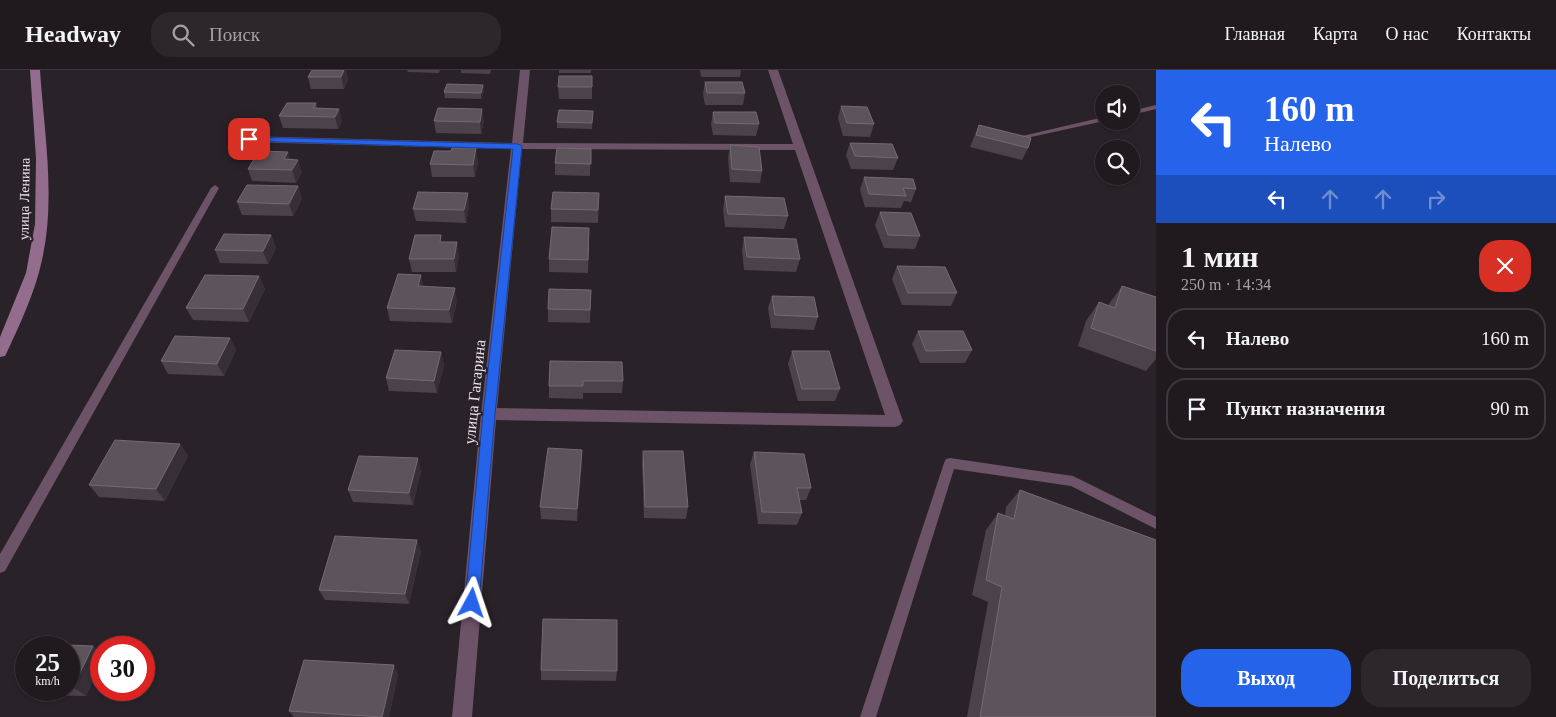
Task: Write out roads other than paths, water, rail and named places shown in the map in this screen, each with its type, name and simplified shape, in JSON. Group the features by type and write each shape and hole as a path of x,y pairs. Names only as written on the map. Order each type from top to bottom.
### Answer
{"main road":[{"name":"улица Ленина","path":"0,352 24,300 39,245 42,198 35,70"}],"street":[{"name":"улица Гагарина","path":"462,717 489,414 525,70"},
{"path":"489,414 895,421 773,70"},
{"path":"249,139 518,146 800,147"}],"lane":[{"path":"1140,111 1156,107"},
{"path":"1022,137 1095,121"},
{"path":"0,567 215,188"},
{"path":"868,717 950,463 1073,481 1156,523"}]}
